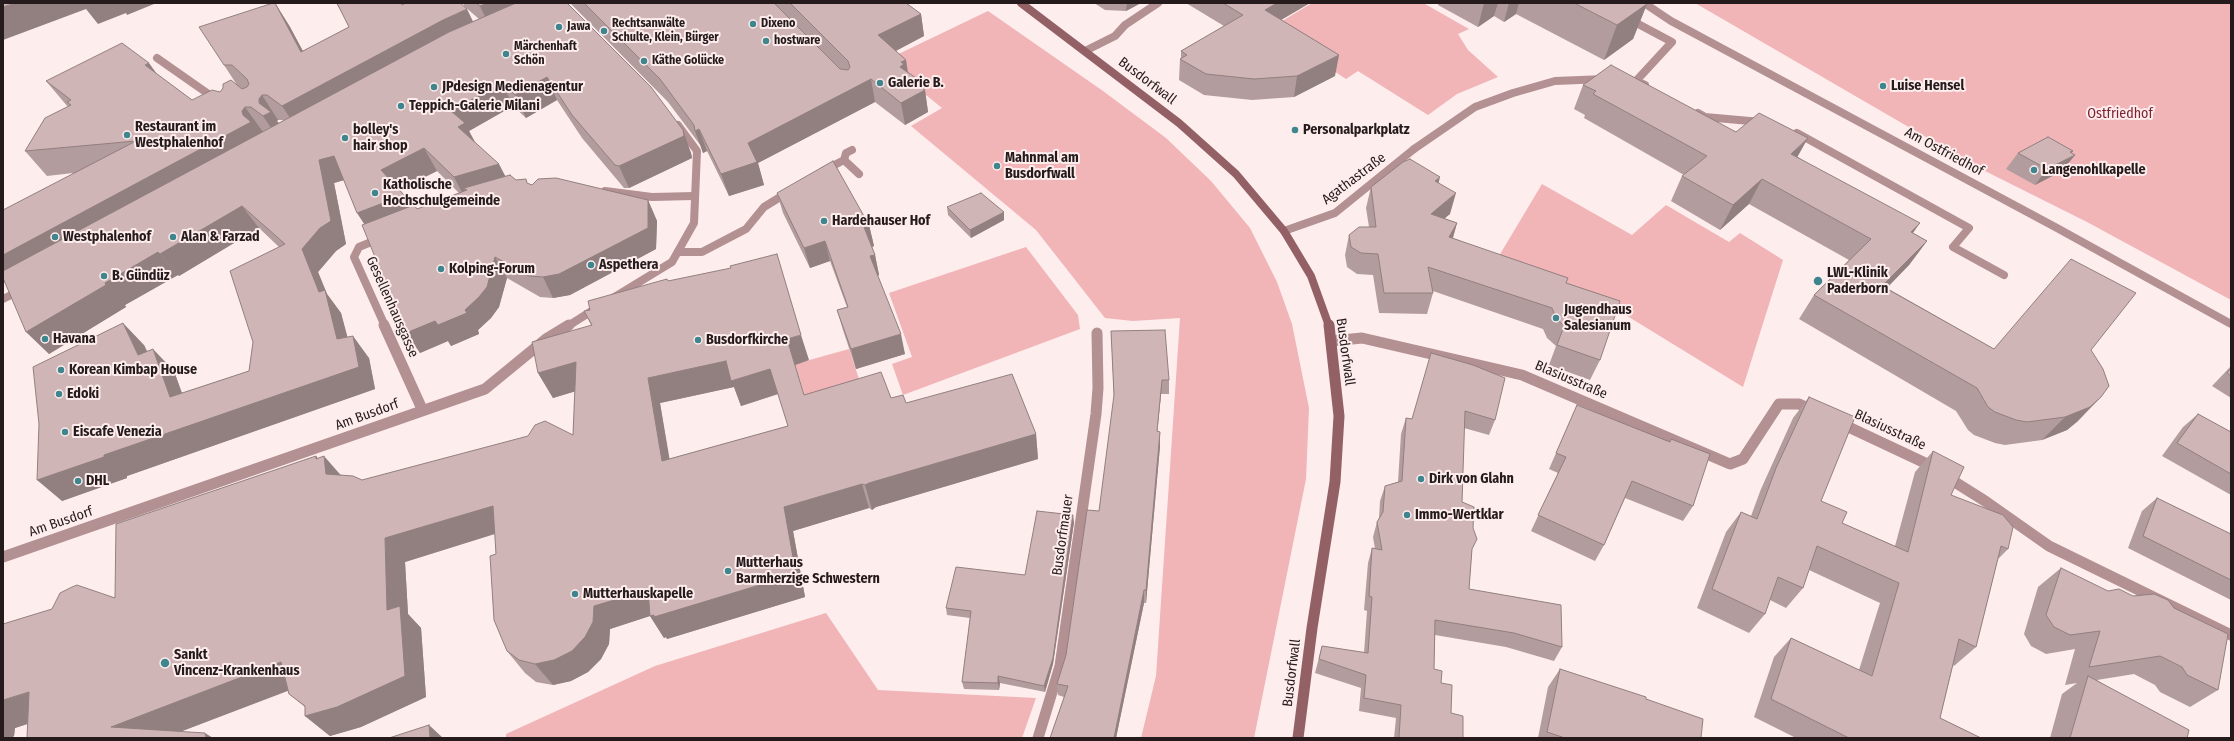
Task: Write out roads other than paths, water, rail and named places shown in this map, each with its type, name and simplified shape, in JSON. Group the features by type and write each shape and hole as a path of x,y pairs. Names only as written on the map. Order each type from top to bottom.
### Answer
{"main road":[{"name":"Busdorfwall","path":"1021,3 1179,123 1230,168 1284,231 1311,276 1329,323 1339,416 1334,482 1312,628 1298,738"}],"street":[{"path":"1085,51 1115,36 1126,25 1158,3"},
{"name":"Am Ostfriedhof","path":"1644,3 1671,21 2057,228 2231,324"},
{"path":"1620,15 1672,42 1632,80 1656,92"},
{"path":"157,58 224,104"},
{"name":"Agathastraße","path":"1284,231 1335,213 1414,149 1475,107 1513,93 1555,81 1597,78 1613,79"},
{"path":"1691,110 1705,117 1773,124"},
{"path":"599,190 652,197 694,196 698,163 697,152 674,119"},
{"path":"1788,128 1969,228 1953,247 2004,274"},
{"path":"813,177 844,160 846,153 852,150"},
{"path":"844,160 859,174"},
{"path":"678,252 702,252 746,229 764,207 801,184"},
{"name":"Am Busdorf","path":"3,558 485,389 546,339 672,262 694,223 694,196"},
{"name":"Gesellenhausgasse","path":"387,236 359,247 354,257 422,410"},
{"path":"3,299 33,283"},
{"name":"Busdorfmauer","path":"1038,738 1060,666 1096,414 1098,388 1097,333"},
{"name":"Blasiusstraße","path":"1332,341 1362,338 1522,375 1730,464 1743,459 1779,404 1799,404 1923,462 1985,501 2049,546 2231,635"}],"place":[{"name":"Dixeno","path":"753,24"},
{"name":"Jawa","path":"559,27"},
{"name":"Rechtsanwälte Schulte, Klein, Bürger","path":"604,31"},
{"name":"hostware","path":"766,41"},
{"name":"Märchenhaft Schön","path":"506,54"},
{"name":"Käthe Golücke","path":"644,61"},
{"name":"Galerie B.","path":"880,83"},
{"name":"Luise Hensel","path":"1883,86"},
{"name":"JPdesign Medienagentur","path":"434,87"},
{"name":"Teppich-Galerie Milani","path":"401,106"},
{"name":"Personalparkplatz","path":"1295,130"},
{"name":"Restaurant im Westphalenhof","path":"127,135"},
{"name":"bolley's hair shop","path":"345,138"},
{"name":"Mahnmal am Busdorfwall","path":"997,166"},
{"name":"Langenohlkapelle","path":"2034,170"},
{"name":"Katholische Hochschulgemeinde","path":"375,193"},
{"name":"Hardehauser Hof","path":"824,221"},
{"name":"Westphalenhof","path":"55,237"},
{"name":"Alan & Farzad","path":"173,237"},
{"name":"Aspethera","path":"591,265"},
{"name":"Kolping-Forum","path":"441,269"},
{"name":"B. Gündüz","path":"104,276"},
{"name":"LWL-Klinik Paderborn","path":"1818,281"},
{"name":"Jugendhaus Salesianum","path":"1556,318"},
{"name":"Havana","path":"45,339"},
{"name":"Busdorfkirche","path":"698,340"},
{"name":"Korean Kimbap House","path":"61,370"},
{"name":"Edoki","path":"59,394"},
{"name":"Eiscafe Venezia","path":"65,432"},
{"name":"Dirk von Glahn","path":"1421,479"},
{"name":"DHL","path":"78,481"},
{"name":"Immo-Wertklar","path":"1407,515"},
{"name":"Mutterhaus Barmherzige Schwestern","path":"728,571"},
{"name":"Mutterhauskapelle","path":"575,594"},
{"name":"Sankt Vincenz-Krankenhaus","path":"165,663"}],"park label":[{"name":"Ostfriedhof","path":"2120,114"}]}
